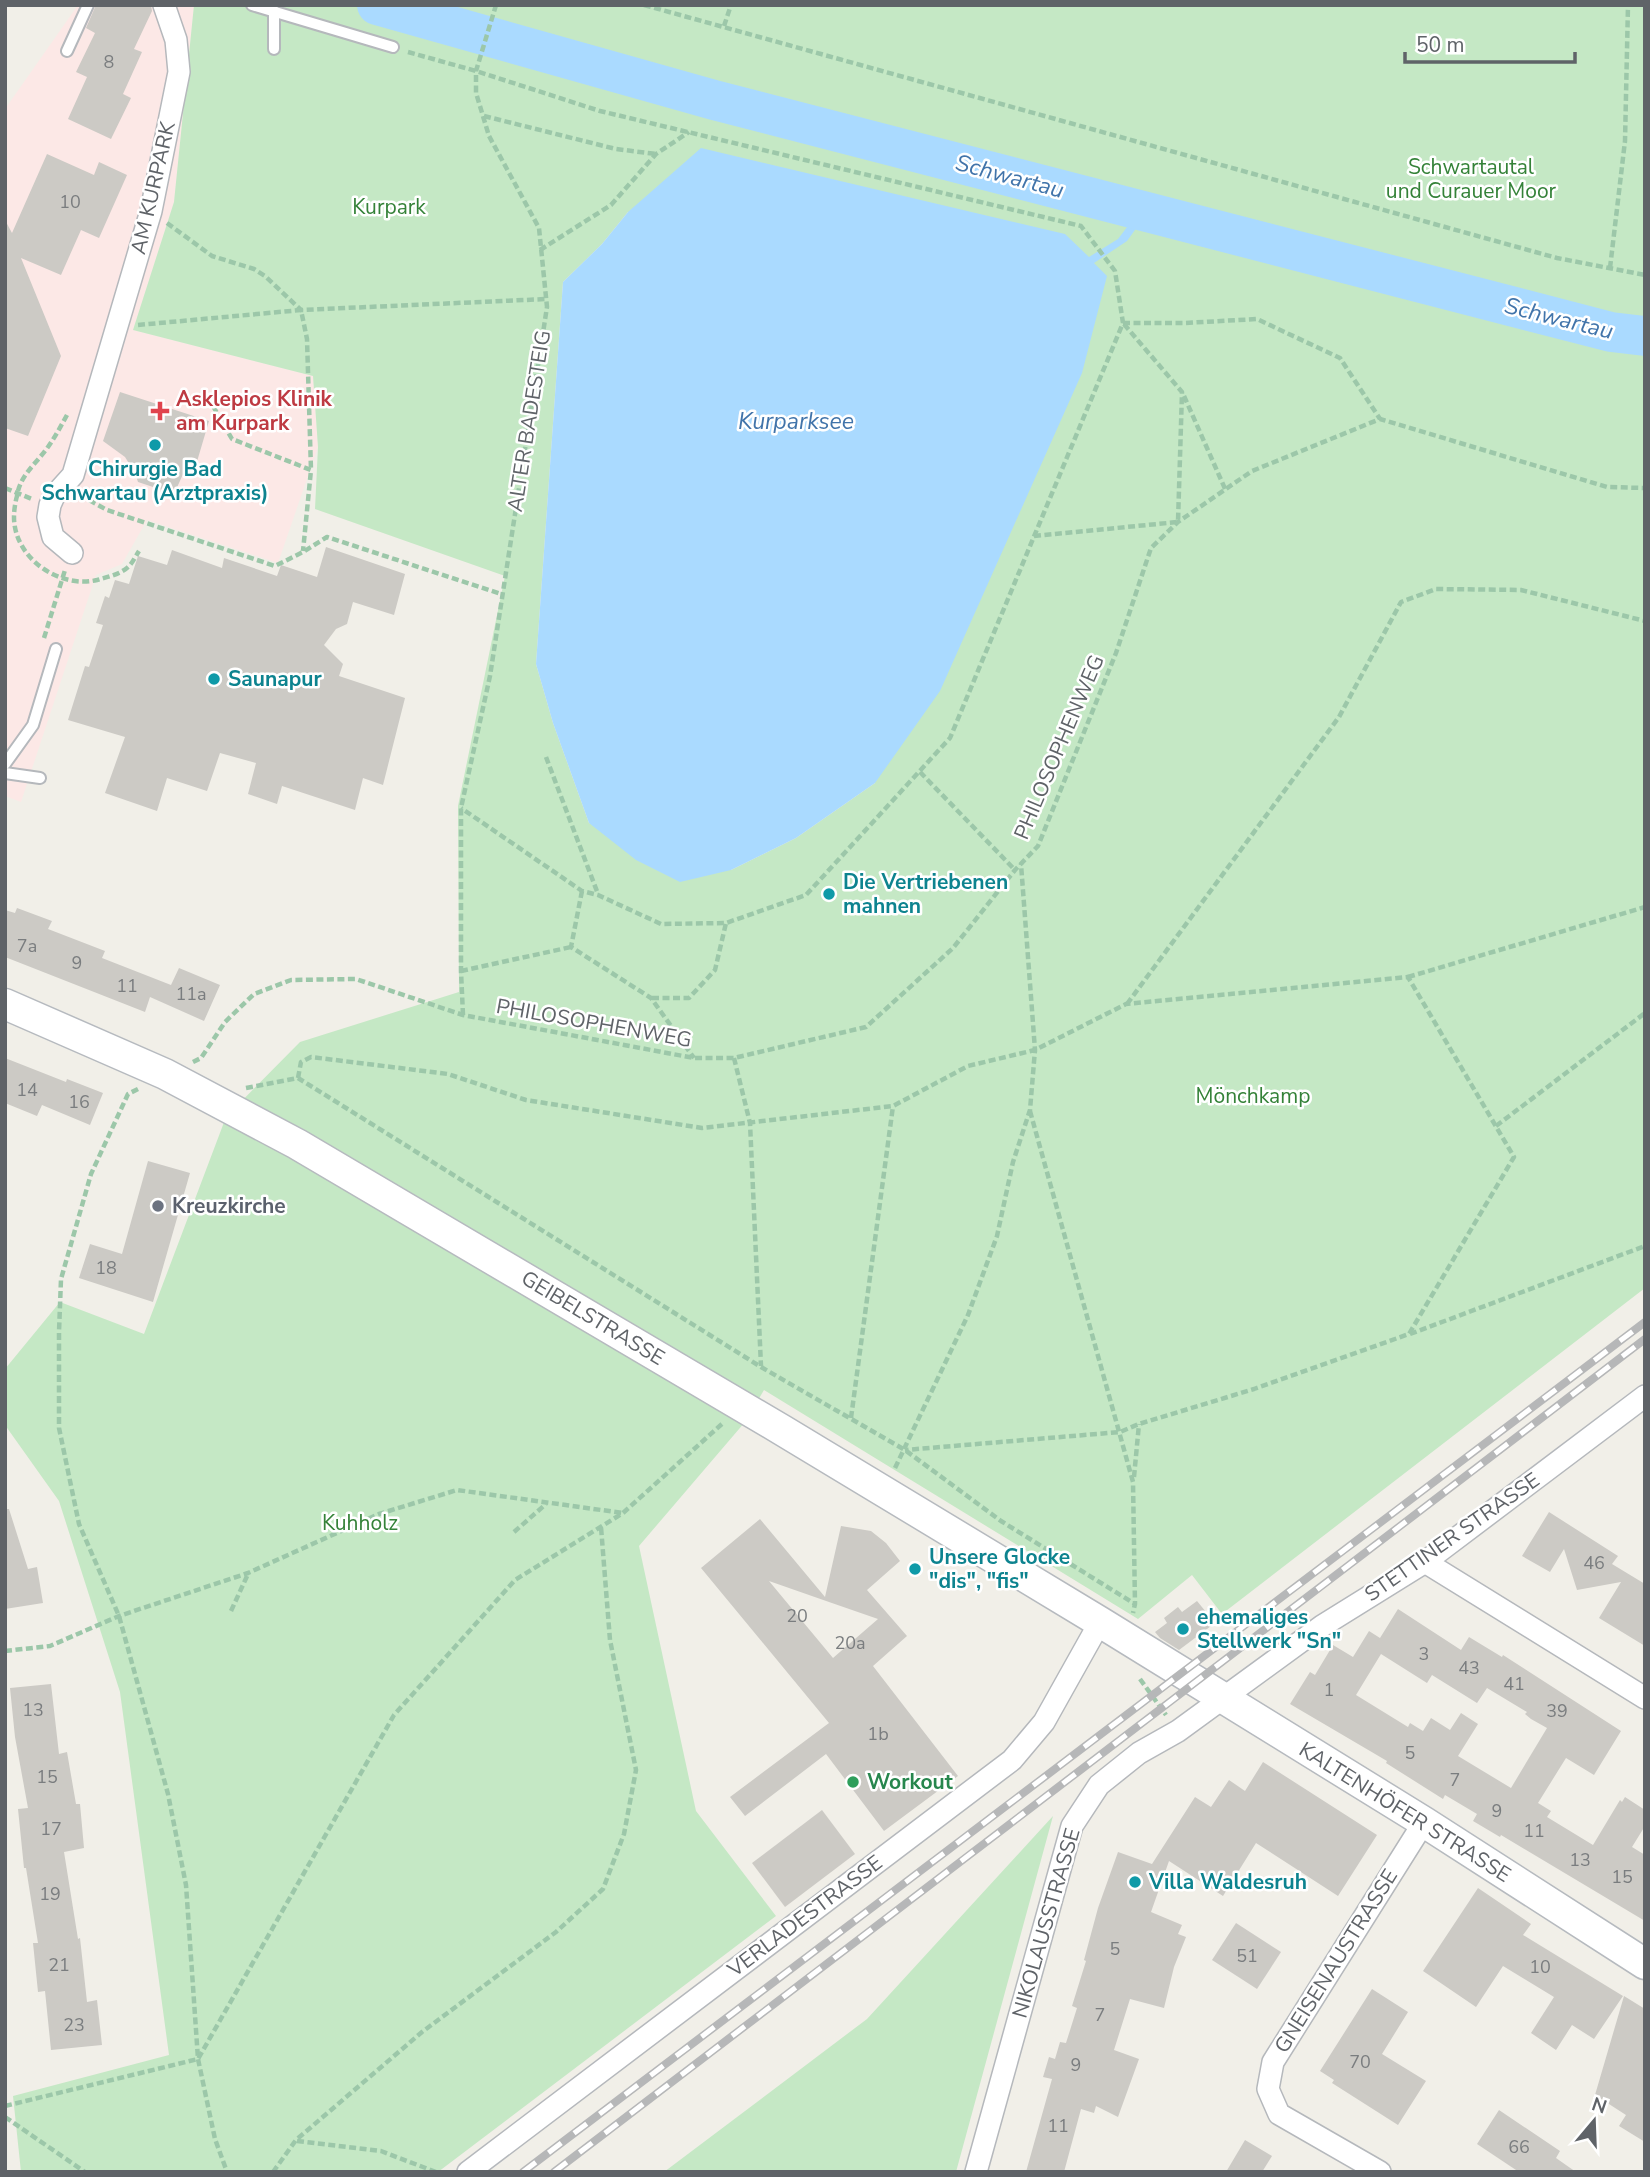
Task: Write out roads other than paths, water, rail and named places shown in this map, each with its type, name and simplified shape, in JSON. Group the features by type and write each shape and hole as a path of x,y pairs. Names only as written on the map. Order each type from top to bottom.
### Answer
{"street":[{"name":"AM KURPARK","path":"69,560 49,527 50,505 54,496 73,475 78,461 151,211 179,72 176,40 166,6"},
{"name":"GEIBELSTRASSE","path":"5,1004 165,1074 297,1144 882,1490 1164,1663"},
{"name":"STETTINER STRASSE","path":"1223,1699 1322,1626 1426,1562 1645,1396"},
{"path":"1426,1562 1645,1698"},
{"name":"VERLADESTRASSE","path":"468,2172 1012,1760 1045,1722 1100,1622"},
{"name":"KALTENHÖFER STRASSE","path":"1164,1663 1424,1822 1645,1964"},
{"name":"NIKOLAUSSTRASSE","path":"976,2172 1072,1826 1099,1785 1139,1753 1178,1731 1223,1699"},
{"name":"GNEISENAUSTRASSE","path":"1380,2172 1279,2114 1268,2089 1273,2062 1424,1822"}],"lane":[{"path":"67,51 88,5"},
{"path":"252,5 393,47"},
{"path":"274,10 274,49"},
{"path":"5,764 33,725 56,649"},
{"path":"5,773 40,778"}],"water":[{"name":"Kurparksee","path":"701,148 1065,234 1089,257 1118,239 1140,210 1148,212 1127,241 1094,263 1107,276 1082,373 940,691 875,783 796,838 731,870 680,882 636,860 589,823 553,723 536,664 563,282 602,244 628,212"},
{"path":"1645,325 1645,357 1611,332"}],"waterway":[{"name":"Schwartau","path":"377,5 714,100 1611,332 1645,336"}],"railway":[{"path":"523,2172 1645,1322"},
{"path":"554,2172 1645,1339"}],"place":[{"name":"Asklepios Klinik am Kurpark","path":"160,411"},
{"name":"Chirurgie Bad Schwartau (Arztpraxis)","path":"155,445"},
{"name":"Saunapur","path":"214,679"},
{"name":"Die Vertriebenen mahnen","path":"829,894"},
{"name":"Kreuzkirche","path":"158,1206"},
{"name":"Unsere Glocke \"dis\", \"fis\"","path":"915,1569"},
{"name":"ehemaliges Stellwerk \"Sn\"","path":"1183,1629"},
{"name":"Workout","path":"853,1782"},
{"name":"Villa Waldesruh","path":"1135,1882"}],"park label":[{"name":"Schwartautal und Curauer Moor","path":"1471,179"},
{"name":"Kurpark","path":"389,207"},
{"name":"Mönchkamp","path":"1253,1096"},
{"name":"Kuhholz","path":"360,1523"}]}
